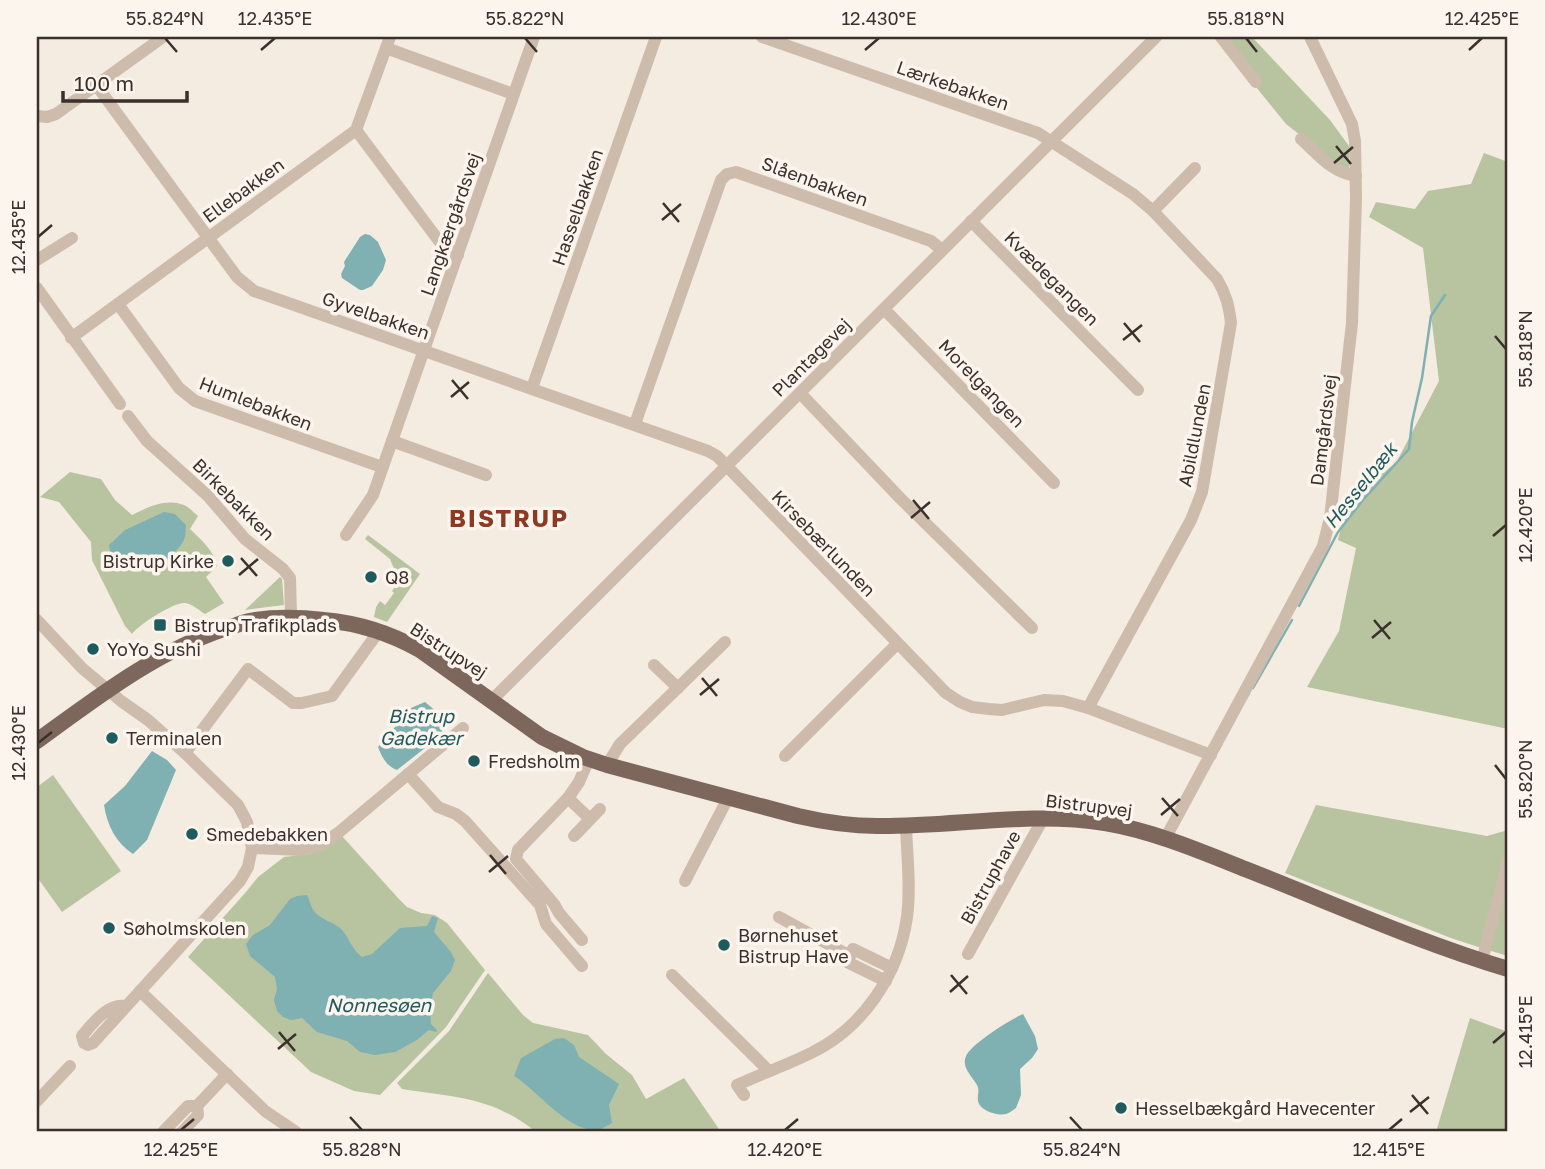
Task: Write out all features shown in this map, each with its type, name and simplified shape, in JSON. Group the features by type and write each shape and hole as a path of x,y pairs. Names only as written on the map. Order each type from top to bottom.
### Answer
{"main road":[{"name":"Bistrupvej","path":"37,741 108,690 181,646 207,635 248,621 291,616 346,622 406,642 542,737 607,765 822,821 859,826 906,826 1044,817 1104,823 1165,839 1385,925 1508,969"}],"street":[{"path":"37,116 56,114 163,37"},
{"name":"Langkærgårdsvej","path":"346,535 369,501 383,467 534,37"},
{"name":"Hasselbakken","path":"532,388 656,37"},
{"name":"Lærkebakken","path":"762,37 1038,133 1050,142"},
{"name":"Plantagevej","path":"491,701 1156,37"},
{"path":"1221,37 1256,82"},
{"name":"Damgårdsvej","path":"1165,839 1323,546 1330,518 1351,333 1355,141 1352,124 1310,37"},
{"path":"458,255 439,242 356,130 388,43 513,94"},
{"name":"Gyvelbakken","path":"97,86 207,238 237,277 254,291 708,451 717,456 726,467"},
{"name":"Ellebakken","path":"71,338 356,130"},
{"path":"1301,139 1335,170 1356,176"},
{"name":"Abildlunden","path":"1050,142 1133,194 1153,211 1217,279 1225,292 1231,323 1202,492 1191,520 1088,708"},
{"path":"1153,211 1195,168"},
{"name":"Slåenbakken","path":"635,424 721,180 727,174 736,172 749,176 931,241 942,250"},
{"name":"Kvædegangen","path":"971,221 1138,390"},
{"path":"37,260 72,238"},
{"path":"37,288 120,404"},
{"name":"Humlebakken","path":"118,304 179,388 195,401 383,467"},
{"name":"Morelgangen","path":"884,309 1054,483"},
{"path":"800,393 900,498 1032,628"},
{"name":"Birkebakken","path":"128,416 147,441 208,496 244,539 283,569 290,578 291,616"},
{"path":"392,441 486,475"},
{"name":"Kirsebærlunden","path":"726,467 897,644 946,693 960,702 972,707 1002,709 1044,700 1063,701 1211,755"},
{"path":"37,620 82,668 148,720 225,791 244,813 251,834 252,848 248,867 240,881 125,1006"},
{"path":"185,753 248,668 293,703 332,696 379,631"},
{"path":"607,765 620,744 725,642"},
{"path":"785,756 897,644"},
{"path":"654,665 678,688"},
{"path":"252,848 302,850 321,845 463,728"},
{"path":"582,940 516,859 518,850 568,798 589,759"},
{"path":"408,774 438,807 465,821 540,905 546,925 582,966"},
{"path":"568,798 590,819"},
{"path":"685,881 727,798"},
{"path":"574,836 600,809"},
{"name":"Bistruphave","path":"968,954 1044,817"},
{"path":"744,1095 737,1085 812,1053 838,1037 856,1021 886,981 902,940 907,917 906,826"},
{"path":"1482,961 1508,860"},
{"path":"779,917 850,956"},
{"path":"886,981 846,962 853,949 892,968"},
{"path":"672,975 769,1071"},
{"path":"140,991 265,1111 296,1132"},
{"path":"37,1101 71,1066"},
{"path":"182,1132 198,1115 197,1107 227,1074"},
{"path":"163,1132 188,1106 197,1107"}],"green space":[{"path":"1224,37 1252,37 1330,120 1349,146 1349,171 1286,124 1256,87"},
{"path":"1484,153 1508,162 1508,729 1307,687 1339,631 1356,548 1338,540 1348,499 1396,463 1439,381 1423,248 1369,217 1376,202 1415,209 1428,191 1471,184"},
{"path":"70,472 101,479 115,500 132,515 151,506 171,502 190,509 198,516 190,529 210,550 217,566 206,577 224,603 205,614 185,603 173,606 141,625 132,634 125,626 92,560 91,542 59,502 40,497"},
{"path":"368,535 420,574 387,622 374,617 376,607 380,601 385,605 394,593 392,591 397,584 397,576 390,559 365,539"},
{"path":"280,577 284,605 245,610"},
{"path":"53,775 121,871 62,912 37,877 37,787"},
{"path":"1316,805 1487,836 1508,830 1508,844 1481,948 1285,873"},
{"path":"342,836 407,907 435,915 447,923 485,970 446,1027 380,1095 354,1091 311,1072 188,957 258,877 284,857 310,854"},
{"path":"1508,871 1508,956 1488,950"},
{"path":"488,973 533,1023 588,1035 632,1075 646,1099 684,1078 721,1132 536,1132 520,1120 488,1105 402,1089 397,1083 449,1031"},
{"path":"1470,1018 1508,1032 1508,1132 1436,1132"}],"water":[{"path":"365,234 378,242 386,260 372,286 360,290 342,278 341,274 344,262 360,237"},
{"path":"164,512 175,514 186,525 185,537 173,553 154,565 143,568 122,567 114,561 109,545 125,530"},
{"name":"Bistrup Gadekær","path":"425,702 437,712 443,728 439,737 397,770 387,764 378,747 411,708"},
{"path":"152,751 167,760 176,770 147,840 133,854 113,833 104,805 125,786"},
{"name":"Nonnesøen","path":"307,895 317,914 342,930 362,957 372,954 400,928 427,926 432,916 438,918 434,932 455,960 451,971 433,993 431,1024 436,1032 429,1030 395,1052 375,1055 360,1052 347,1041 317,1032 302,1018 291,1020 277,1011 274,1000 277,989 275,977 250,956 246,944 253,935 270,925 290,899"},
{"path":"1023,1014 1035,1036 1038,1049 1020,1069 1021,1095 1016,1108 1006,1114 994,1113 979,1105 978,1087 965,1064 966,1056 983,1039"},
{"path":"564,1038 574,1045 579,1057 619,1084 609,1105 612,1123 603,1128 586,1129 575,1124 514,1076 521,1058 555,1039"}],"waterway":[{"name":"Hesselbæk","path":"1299,606 1338,532 1409,449 1431,316 1445,295"},
{"path":"1253,688 1292,620"}],"place":[{"name":"Bistrup Kirke","path":"228,561"},
{"name":"Q8","path":"371,577"},
{"name":"Bistrup Trafikplads","path":"160,625"},
{"name":"YoYo Sushi","path":"93,649"},
{"name":"Terminalen","path":"112,738"},
{"name":"Fredsholm","path":"474,761"},
{"name":"Smedebakken","path":"192,834"},
{"name":"Søholmskolen","path":"109,928"},
{"name":"Børnehuset Bistrup Have","path":"724,945"},
{"name":"Hesselbækgård Havecenter","path":"1121,1108"}],"district":[{"name":"BISTRUP","path":"509,517"}]}
